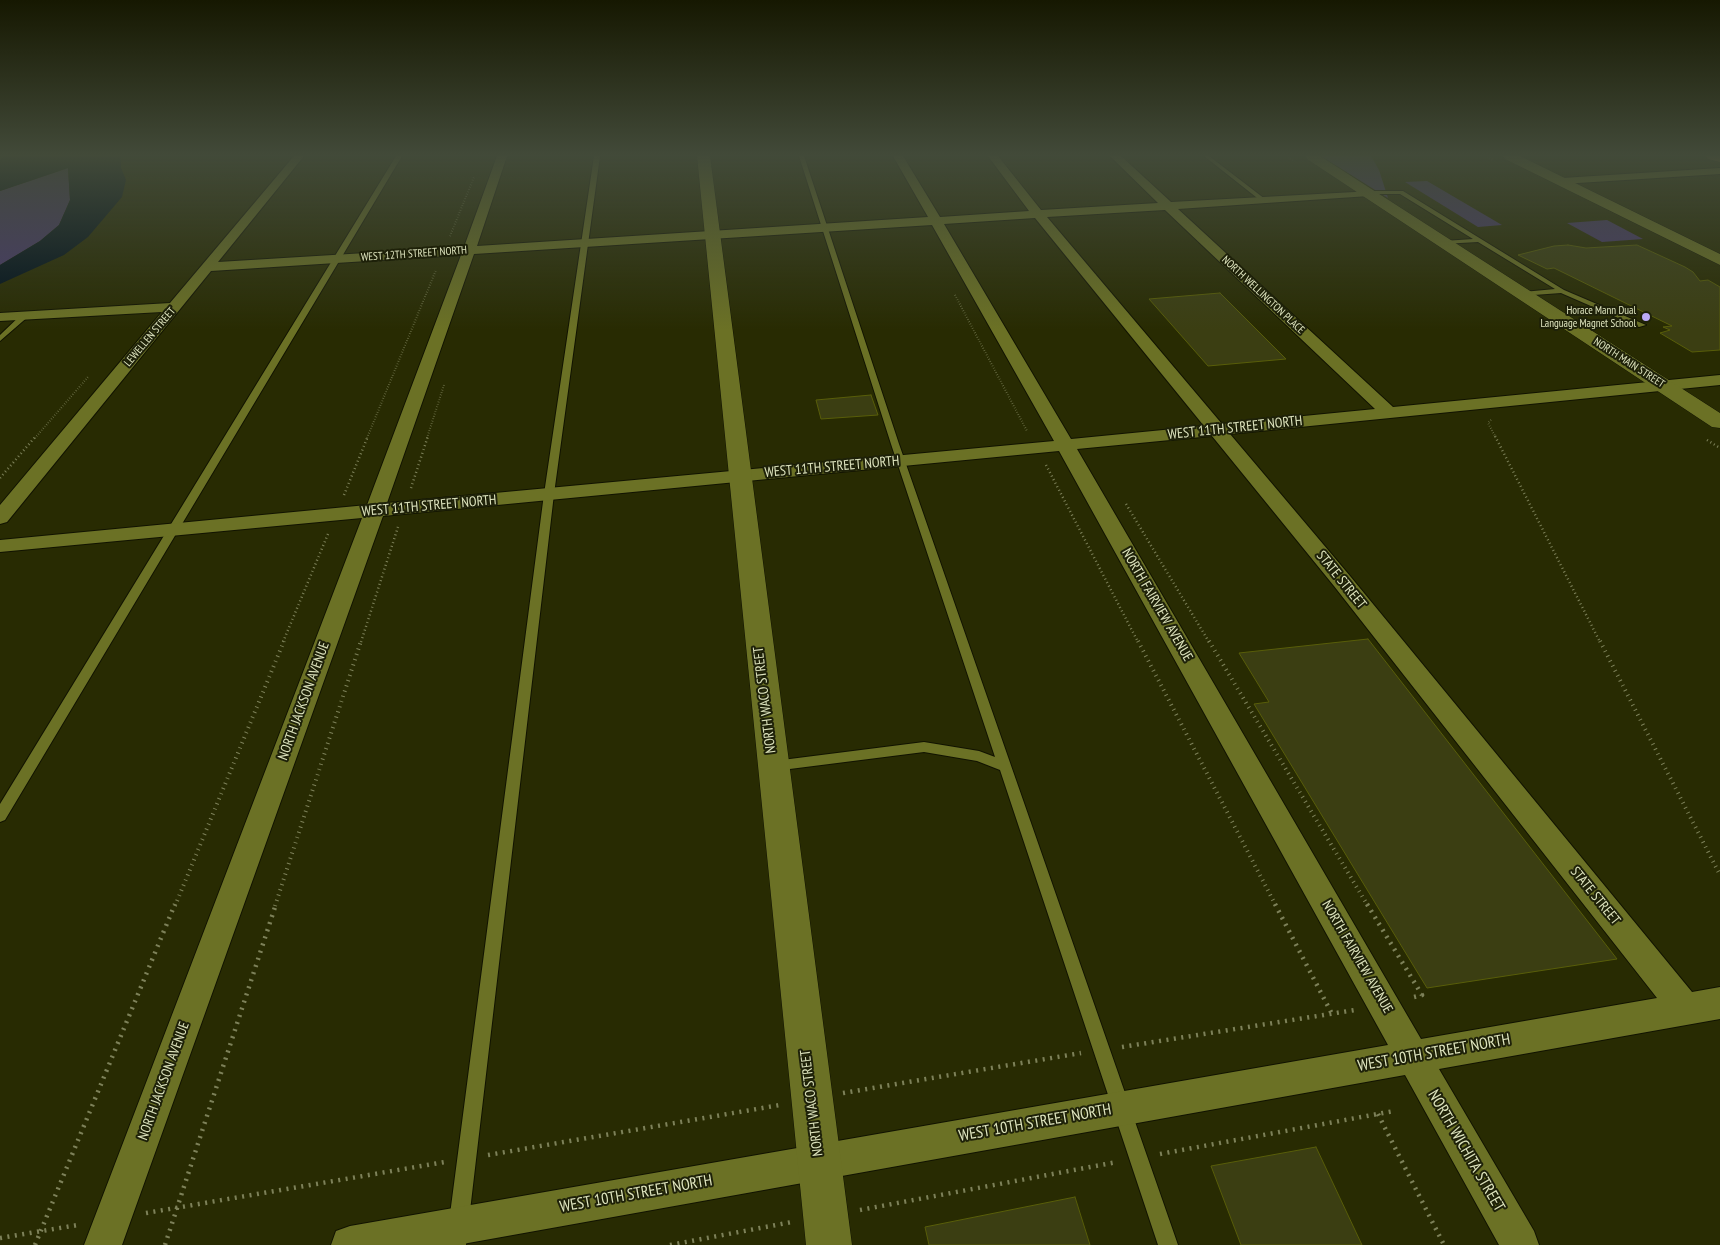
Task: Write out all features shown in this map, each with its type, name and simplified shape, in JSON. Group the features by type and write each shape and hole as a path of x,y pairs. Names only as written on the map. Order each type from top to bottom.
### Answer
{"street":[{"name":"LEWELLEN STREET","path":"0,518 251,214"},
{"name":"NORTH JACKSON AVENUE","path":"103,1245 375,511 482,214"},
{"name":"NORTH WACO STREET","path":"710,214 738,476 828,1245"},
{"name":"NORTH FAIRVIEW AVENUE","path":"932,214 1413,1056"},
{"name":"WEST 12TH STREET NORTH","path":"208,267 1036,214"},
{"name":"STATE STREET","path":"1038,214 1342,581 1685,1009"},
{"name":"NORTH WELLINGTON PLACE","path":"1177,214 1389,413"},
{"name":"NORTH MAIN STREET","path":"1400,214 1720,422"},
{"path":"1628,214 1720,260"},
{"path":"0,317 176,306"},
{"name":"WEST 11TH STREET NORTH","path":"0,546 1036,448 1720,380"},
{"name":"WEST 10TH STREET NORTH","path":"350,1245 457,1235 819,1161 1720,1003"},
{"name":"NORTH WICHITA STREET","path":"1413,1056 1520,1245"}],"lane":[{"path":"0,816 364,214"},
{"path":"457,1235 549,494 589,214"},
{"path":"819,214 1168,1245"},
{"path":"1438,214 1562,291 1642,326"},
{"path":"1444,243 1481,240"},
{"path":"1523,294 1562,291"},
{"path":"0,339 26,316"},
{"path":"773,766 924,747 979,756 1005,767"}],"path":[{"path":"36,1245 458,214"},
{"path":"950,287 1332,1014"},
{"path":"165,1245 445,382"},
{"path":"1488,423 1720,875"},
{"path":"0,1238 745,1111"},
{"path":"670,1245 1394,1111"},
{"path":"1377,1114 1444,1245"}],"shaded area":[{"path":"0,214 64,214 59,225 40,241 0,265"},
{"path":"1457,214 1483,214 1502,225 1478,227"},
{"path":"1607,220 1643,239 1602,242 1567,223"}],"water":[{"path":"64,214 107,214 88,237 64,255 0,284 0,265 40,241 59,225"}],"building":[{"name":"Horace Mann Dual Language Magnet School","path":"1568,245 1586,248 1637,245 1685,267 1693,272 1700,281 1708,280 1720,287 1720,350 1692,352 1660,333 1670,330 1663,327 1672,326 1554,268 1547,269 1518,255 1554,246"},
{"path":"1220,293 1286,359 1208,366 1149,299"},
{"path":"871,395 878,415 821,419 816,400"},
{"path":"1368,639 1617,959 1427,988 1254,704 1269,702 1239,653"},
{"path":"1316,1147 1362,1245 1241,1245 1211,1166"},
{"path":"1075,1197 1090,1245 929,1245 925,1227"}],"place":[{"name":"Horace Mann Dual Language Magnet School","path":"1646,317"}]}
